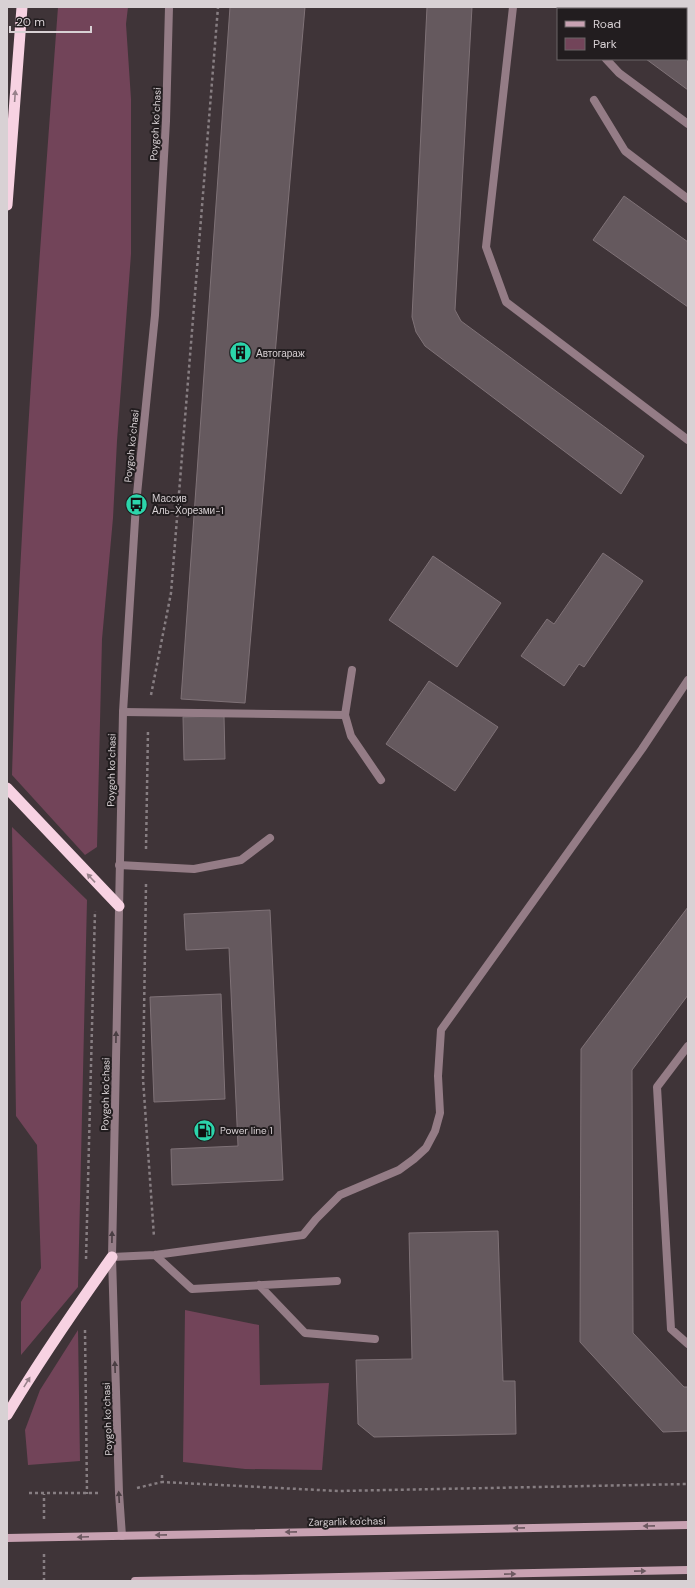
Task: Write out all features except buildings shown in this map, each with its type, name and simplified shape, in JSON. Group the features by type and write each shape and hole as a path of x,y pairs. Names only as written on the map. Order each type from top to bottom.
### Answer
{"highway":[{"path":"7,205 22,7"},
{"path":"7,788 119,906"},
{"path":"7,1416 27,1382 112,1257"}],"main road":[{"name":"Zargarlik ko'chasi","path":"7,1538 688,1525"},
{"path":"135,1581 688,1570"}],"street":[{"name":"Poygoh koʻchasi","path":"122,1536 119,1493 112,1257 123,712 136,504 155,315 166,121 169,7"},
{"path":"513,7 486,248 506,302 688,440"},
{"path":"607,60 619,73 688,124"},
{"path":"594,100 625,151 688,199"},
{"path":"352,670 345,715 351,736 381,780"},
{"path":"112,1257 155,1255 304,1235 316,1219 340,1195 399,1170 426,1148 434,1132 440,1113 438,1076 441,1030 642,749 688,680"},
{"path":"123,712 345,715"},
{"path":"120,865 194,869 241,860 270,838"},
{"path":"688,1046 657,1087 671,1329 688,1344"},
{"path":"155,1255 192,1290 337,1281"},
{"path":"260,1285 305,1333 375,1339"}],"path":[{"path":"155,1255 143,1079 148,712 171,593 218,7"},
{"path":"86,1264 95,909"},
{"path":"85,1327 87,1494"},
{"path":"162,1476 162,1482"},
{"path":"29,1493 119,1493 162,1482 338,1491 688,1484"}],"green space":[{"path":"58,7 128,7 126,24 131,99 131,254 117,441 113,518 102,639 97,847 85,855 12,775 19,583 37,295"},
{"path":"12,827 87,900 78,1287 21,1355 21,1302 41,1268 37,1145 16,1116"},
{"path":"185,1310 259,1325 260,1385 329,1383 322,1470 245,1469 183,1462"},
{"path":"78,1330 80,1461 28,1465 25,1430 40,1390"}],"place":[{"name":"Автогараж","path":"240,353"},
{"name":"Массив Аль-Хорезми-1","path":"136,504"},
{"name":"Power line 1","path":"204,1130"}]}
